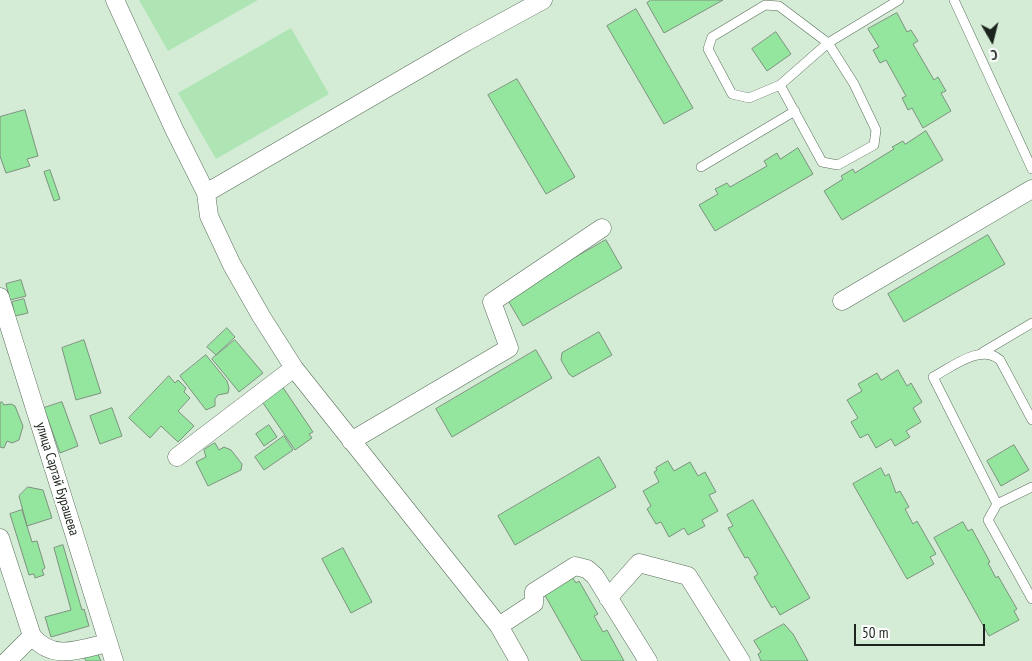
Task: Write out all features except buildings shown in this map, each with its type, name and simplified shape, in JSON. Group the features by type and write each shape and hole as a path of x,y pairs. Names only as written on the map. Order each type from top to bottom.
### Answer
{"street":[{"path":"115,0 174,129 206,193 210,216 232,265 261,316 294,368 499,626 520,661"},
{"path":"206,193 457,47 542,0"},
{"path":"842,301 1032,189"},
{"path":"351,441 509,348 492,302 602,228"},
{"name":"улица Сартай Бурашева","path":"0,297 114,661"},
{"path":"177,457 294,368"},
{"path":"0,538 32,636 40,647 52,653 66,653 107,643"},
{"path":"608,598 638,563 688,576 741,661"},
{"path":"499,626 534,603 534,592 575,566 587,569 595,576 648,661"},
{"path":"7,661 32,636"}],"lane":[{"path":"780,85 822,162 838,166 874,145 876,130 854,84 828,43 779,6 766,5 712,36 708,49 732,94 749,98 780,85 828,43 899,0"},
{"path":"954,0 1032,169"},
{"path":"701,167 795,111"},
{"path":"998,504 933,377 982,353 1032,323"},
{"path":"982,353 993,354 1000,360 1032,420"},
{"path":"1032,487 998,504 988,520 1032,599"}],"green space":[{"path":"139,0 258,0 168,51"},
{"path":"291,28 329,94 216,159 178,93"}]}
